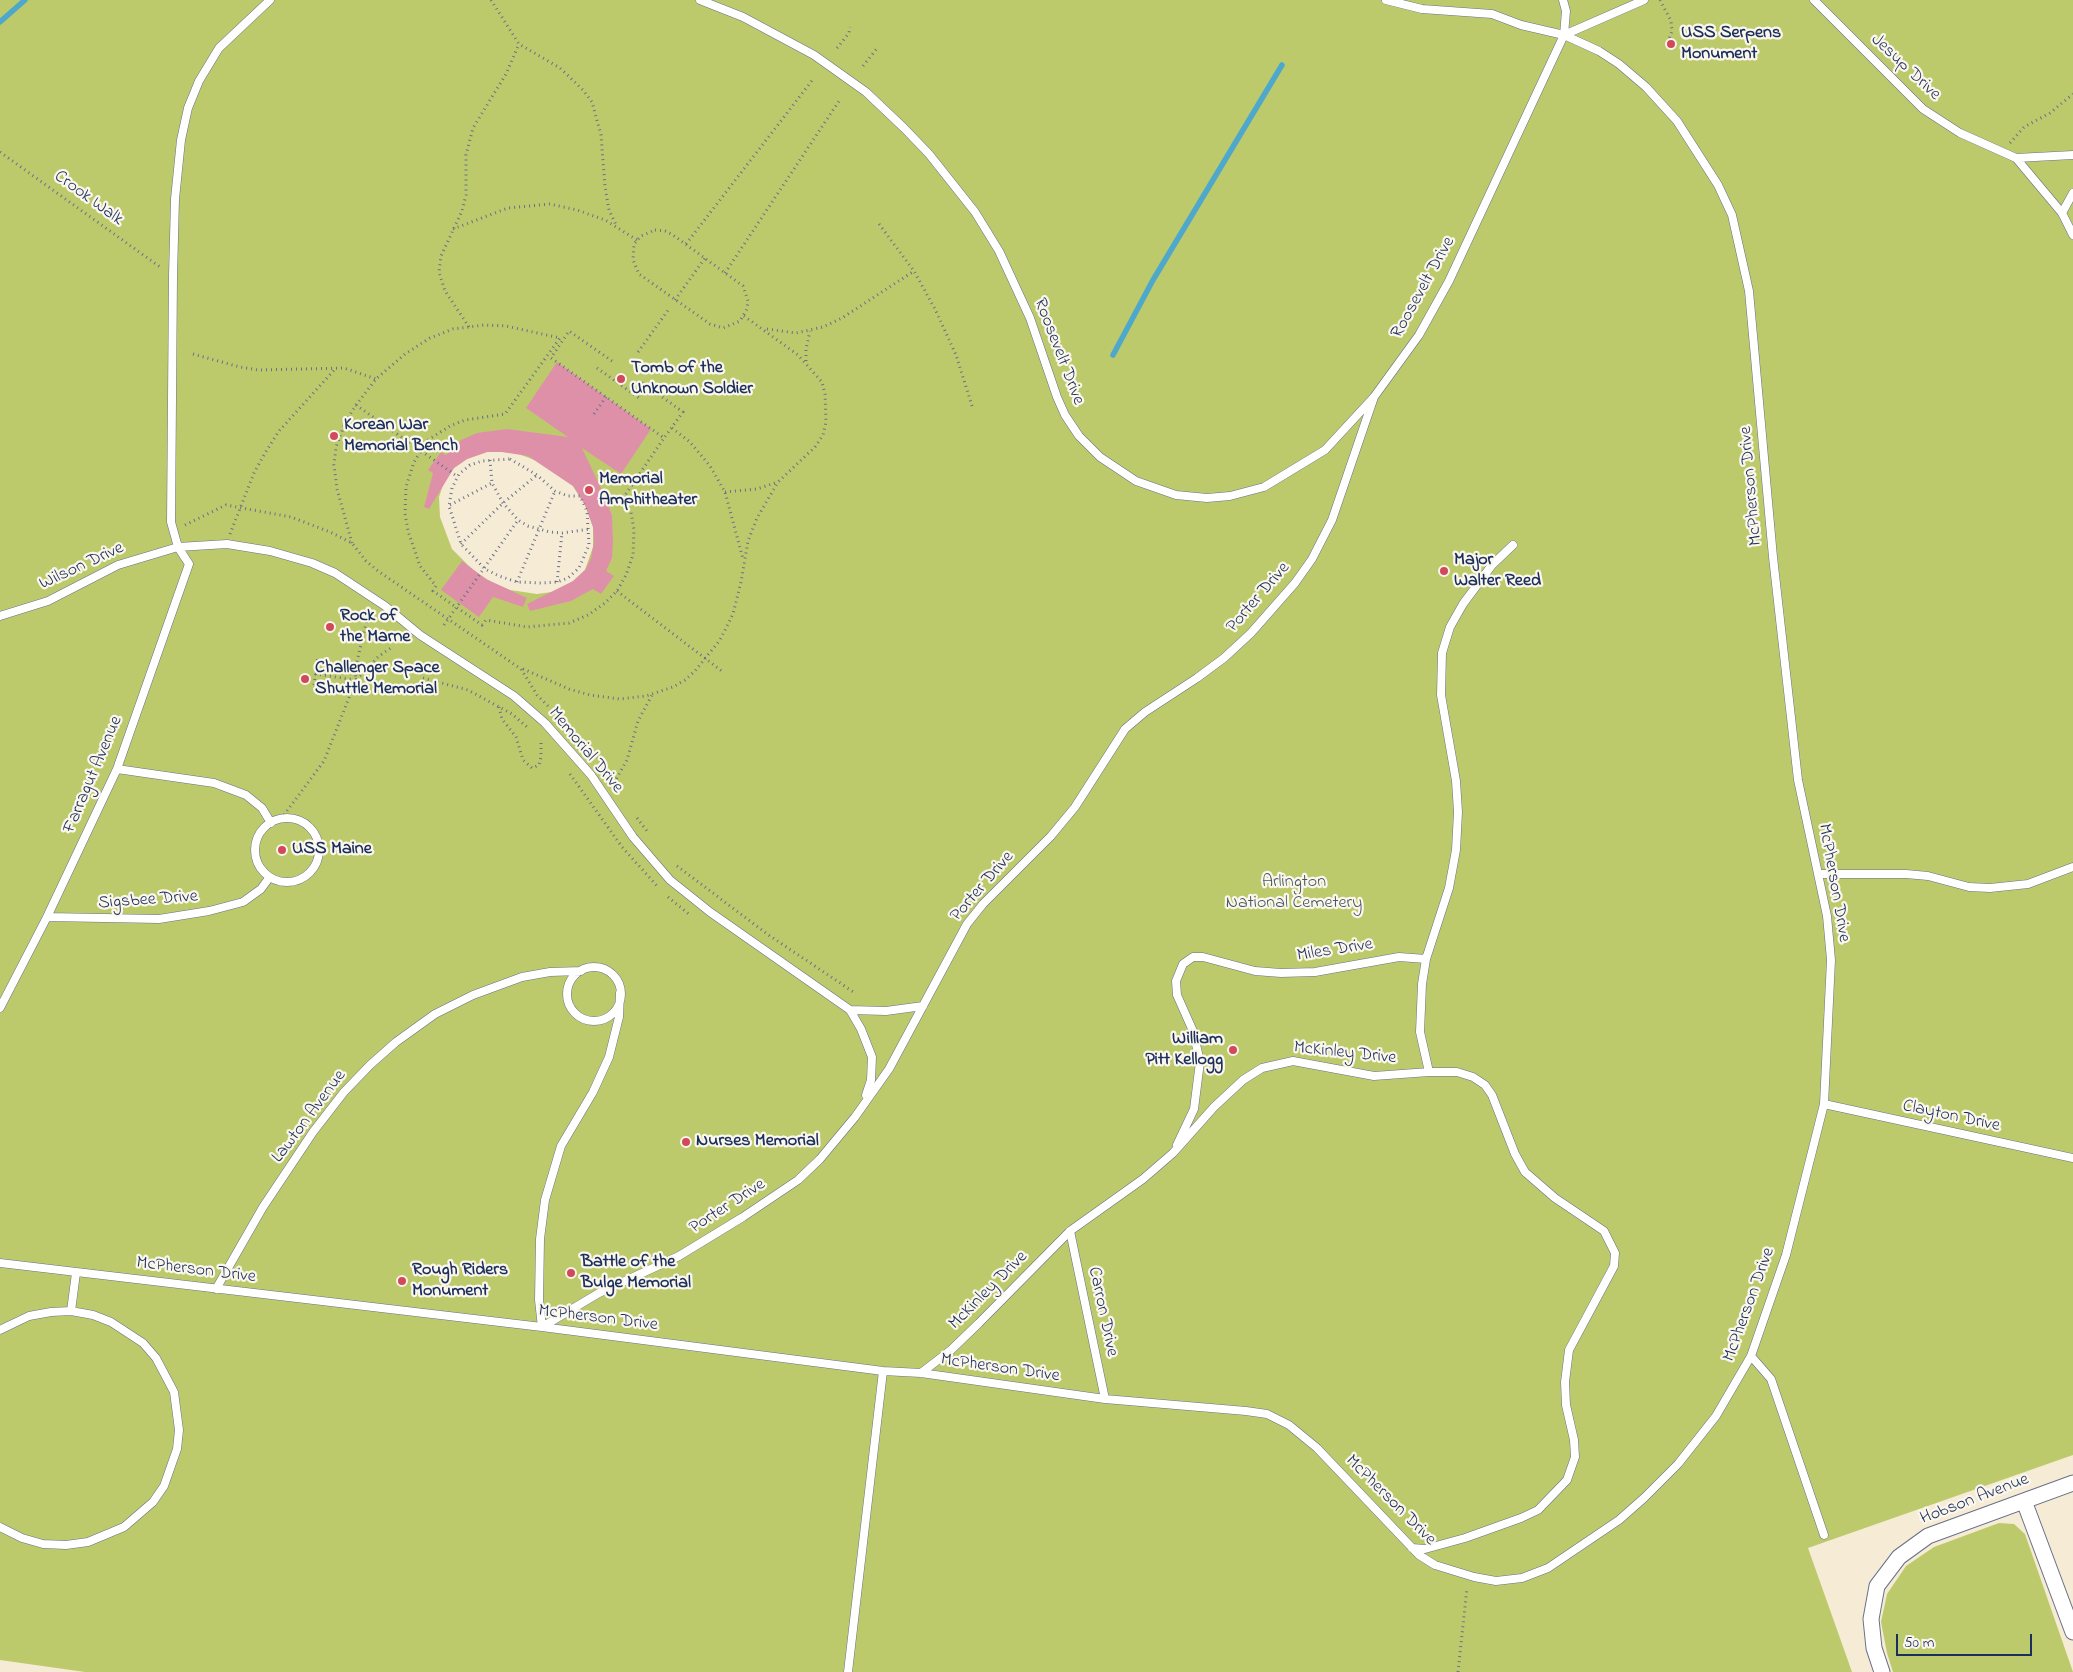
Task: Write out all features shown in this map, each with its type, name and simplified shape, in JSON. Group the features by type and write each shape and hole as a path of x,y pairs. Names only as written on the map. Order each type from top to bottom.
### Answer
{"street":[{"name":"Hobson Avenue","path":"1882,1672 1874,1648 1871,1620 1878,1586 1899,1557 1928,1536 2073,1483"},
{"path":"2024,1501 2073,1632"}],"lane":[{"path":"178,547 171,522 172,295 176,199 181,140 188,108 195,90 219,48 271,0"},
{"name":"Roosevelt Drive","path":"700,0 743,17 814,55 876,101 930,154 975,212 1009,270 1033,325 1057,397 1065,415 1093,451 1124,474 1147,486 1190,497 1220,497 1252,491 1273,483 1325,450 1374,397 1419,335 1436,306 1564,35"},
{"name":"McPherson Drive","path":"0,1263 542,1327 883,1371 921,1373 1105,1399 1246,1410 1267,1414 1289,1425 1317,1448 1412,1548 1435,1564 1469,1576 1496,1581 1522,1578 1548,1568 1619,1520 1678,1464 1716,1416 1751,1356 1786,1255 1824,1104 1831,960 1827,916 1798,780 1773,557 1749,291 1732,216 1701,155 1677,121 1646,87 1620,64 1599,51 1564,35 1521,25 1492,14 1422,9 1386,0"},
{"path":"1563,0 1566,11 1564,35 1644,0"},
{"name":"Jesup Drive","path":"1814,0 1923,109 1960,133 2016,158 2073,155"},
{"path":"2016,158 2062,213 2073,235"},
{"path":"2062,213 2073,193"},
{"name":"Porter Drive","path":"542,1327 599,1293 679,1256 743,1217 798,1180 820,1159 889,1069 962,931 972,916 1064,821 1082,798 1125,729 1145,712 1189,684 1224,658 1251,633 1295,583 1312,559 1332,520 1374,397"},
{"name":"Memorial Drive","path":"178,547 227,544 270,551 312,563 335,573 385,606 420,636 514,696 545,723 591,775 633,838 670,880 710,912 850,1010 861,1029 872,1057 872,1080 864,1102"},
{"path":"1429,1072 1420,1032 1422,984 1426,959 1449,888 1456,850 1458,812 1456,781 1441,695 1442,653 1450,628 1463,604 1492,565 1513,545"},
{"name":"Wilson Drive","path":"0,616 48,601 131,560 178,547"},
{"name":"Farragut Avenue","path":"0,1008 47,918 117,769 189,564 178,547"},
{"path":"117,769 214,783 246,795 262,808 271,823"},
{"path":"281,819 299,821 315,835 318,856 308,874 300,880 285,882 269,878 257,863 255,853 260,833 271,823 281,819"},
{"path":"1819,874 1838,872 1928,876 1969,887 1990,888 2028,884 2073,867"},
{"name":"Sigsbee Drive","path":"47,918 159,919 208,912 243,902 261,889 269,878"},
{"name":"Miles Drive","path":"1174,1153 1194,1109 1199,1083 1198,1046 1177,995 1176,981 1183,964 1193,957 1203,957 1254,971 1281,973 1315,972 1399,957 1426,959"},
{"name":"Lawton Avenue","path":"216,1289 263,1207 313,1132 344,1092 396,1042 435,1014 473,995 522,977 550,972 581,971 598,968 607,971 618,984 620,993"},
{"path":"581,971 571,980 567,994 570,1007 582,1018 594,1021 609,1016 615,1010 620,993"},
{"path":"542,1327 540,1239 544,1200 561,1146 593,1092 609,1057 619,1017 620,993"},
{"path":"850,1010 886,1011 923,1006"},
{"name":"McKinley Drive","path":"921,1373 951,1350 1070,1231 1124,1194 1174,1153 1214,1107 1243,1080 1262,1068 1293,1061 1374,1076 1457,1072 1473,1077 1485,1085 1492,1095 1514,1154 1525,1172 1555,1198 1604,1231 1615,1253 1614,1266 1610,1278 1575,1334 1569,1350 1566,1390 1575,1458 1567,1480 1551,1499 1538,1510 1521,1518 1465,1538 1425,1549 1412,1548"},
{"name":"Clayton Drive","path":"1824,1104 2073,1158"},
{"name":"Carron Drive","path":"1070,1231 1105,1399"},
{"path":"71,1311 76,1272"},
{"path":"0,1330 29,1316 71,1311 93,1315 119,1326 143,1343 156,1358 174,1392 178,1411 177,1450 172,1468 153,1502 132,1522 107,1536 88,1542 66,1545 43,1544 22,1538 0,1527"},
{"path":"1751,1356 1771,1378 1824,1535"},
{"path":"848,1672 883,1371"}],"path":[{"path":"491,0 519,44 560,68 583,90 592,102 601,136 609,210 617,227"},
{"path":"1660,0 1671,21 1672,31 1669,39"},
{"path":"838,48 849,33 850,27"},
{"path":"469,327 445,291 439,272 441,256 466,195 466,156 471,134 477,118 506,74 519,44"},
{"path":"863,66 878,47"},
{"path":"686,244 814,78"},
{"path":"2001,152 2024,127 2050,113 2073,94"},
{"path":"726,273 842,98"},
{"name":"Crook Walk","path":"0,152 160,267"},
{"path":"453,229 499,210 533,204 550,204 577,210 605,220 637,240"},
{"path":"879,224 914,271 938,314 951,344 973,409"},
{"path":"659,230 668,232 686,244 726,273 746,291 748,307 744,316 735,324 716,327 675,300 636,270 632,257 637,240 645,233 659,230"},
{"path":"675,300 705,258"},
{"path":"763,328 784,333 810,331 842,318 914,271"},
{"path":"638,352 670,309"},
{"path":"521,669 570,689 590,694 620,699 652,695 684,680 720,640 732,614 741,582 744,559 757,518 778,482 815,447 823,435 826,422 825,394 822,382 806,361 744,316"},
{"path":"352,544 337,489 334,465 340,435 356,405 376,379 405,354 430,338 454,329 484,325 506,326 560,338 505,414 465,420 450,426 428,440 419,451 406,487 405,514 408,531 420,566 436,586 433,591 482,625 486,620 527,627 549,626 568,623 588,615 605,603 617,591 626,575 633,555 634,530 631,512 621,501 683,412 642,382"},
{"path":"612,361 569,331 551,358 664,438"},
{"path":"806,361 806,345 810,331"},
{"path":"193,354 258,370 336,368 363,373 376,379"},
{"path":"227,544 243,499 265,453 284,425 336,368"},
{"path":"597,368 639,398"},
{"path":"594,414 606,397"},
{"path":"356,405 458,477"},
{"path":"672,428 690,442 710,466 725,492 744,559"},
{"path":"510,459 537,475 555,491 568,496 580,496 587,511 590,529 589,545 579,568 568,578 557,582 517,582 485,569 461,544 449,506 452,488 458,477 470,465 490,460 510,459"},
{"path":"490,460 492,483 503,503 518,520 539,530 562,533 590,529"},
{"path":"461,544 503,503 537,475"},
{"path":"725,492 757,489 778,482"},
{"path":"449,506 492,483"},
{"path":"517,582 555,491"},
{"path":"444,625 518,520"},
{"path":"557,582 562,533"},
{"path":"617,591 723,672"},
{"path":"356,680 355,670 368,615"},
{"path":"281,819 324,761 356,680 379,656 391,648"},
{"path":"314,685 318,656"},
{"path":"315,674 356,680"},
{"path":"614,783 627,760 638,720 652,695"},
{"path":"499,706 502,719 516,737 523,760 532,768 538,765 541,757 541,739"},
{"path":"1458,1672 1469,1576"}],"green space":[{"name":"Arlington National Cemetery","path":"0,0 2073,0 2073,1455 1808,1548 1852,1672 85,1672 0,1660","holes":["487,452 516,453 537,461 573,486 585,505 593,527 593,547 585,570 569,585 552,592 537,594 510,590 491,582 473,570 452,549 440,517 439,497 444,482 454,468 467,459"]},
{"path":"1999,1523 2014,1524 2025,1534 2073,1672 1893,1672 1881,1622 1887,1594 1906,1566 1934,1547"}],"building":[{"name":"Memorial Amphitheater","path":"557,362 651,429 621,474 582,448 612,516 612,558 606,571 614,576 601,594 593,589 571,601 530,611 527,604 573,581 585,570 591,558 594,542 593,527 585,505 573,486 528,456 487,452 467,459 454,468 429,509 424,507 433,473 428,470 441,452 446,455 461,440 477,433 507,429 568,437 526,408"},
{"path":"462,561 486,579 527,598 523,607 493,597 479,617 441,590"}],"waterway":[{"path":"0,22 25,0"},
{"path":"1113,355 1153,280 1282,65"}],"place":[{"name":"USS Serpens Monument","path":"1671,44"},
{"name":"Tomb of the Unknown Soldier","path":"621,379"},
{"name":"Korean War Memorial Bench","path":"334,436"},
{"name":"Memorial Amphitheater","path":"589,490"},
{"name":"Major Walter Reed","path":"1444,571"},
{"name":"Rock of the Marne","path":"330,627"},
{"name":"Challenger Space Shuttle Memorial","path":"305,679"},
{"name":"USS Maine","path":"282,850"},
{"name":"William Pitt Kellogg","path":"1233,1050"},
{"name":"Nurses Memorial","path":"686,1142"},
{"name":"Battle of the Bulge Memorial","path":"571,1273"},
{"name":"Rough Riders Monument","path":"402,1281"}]}
